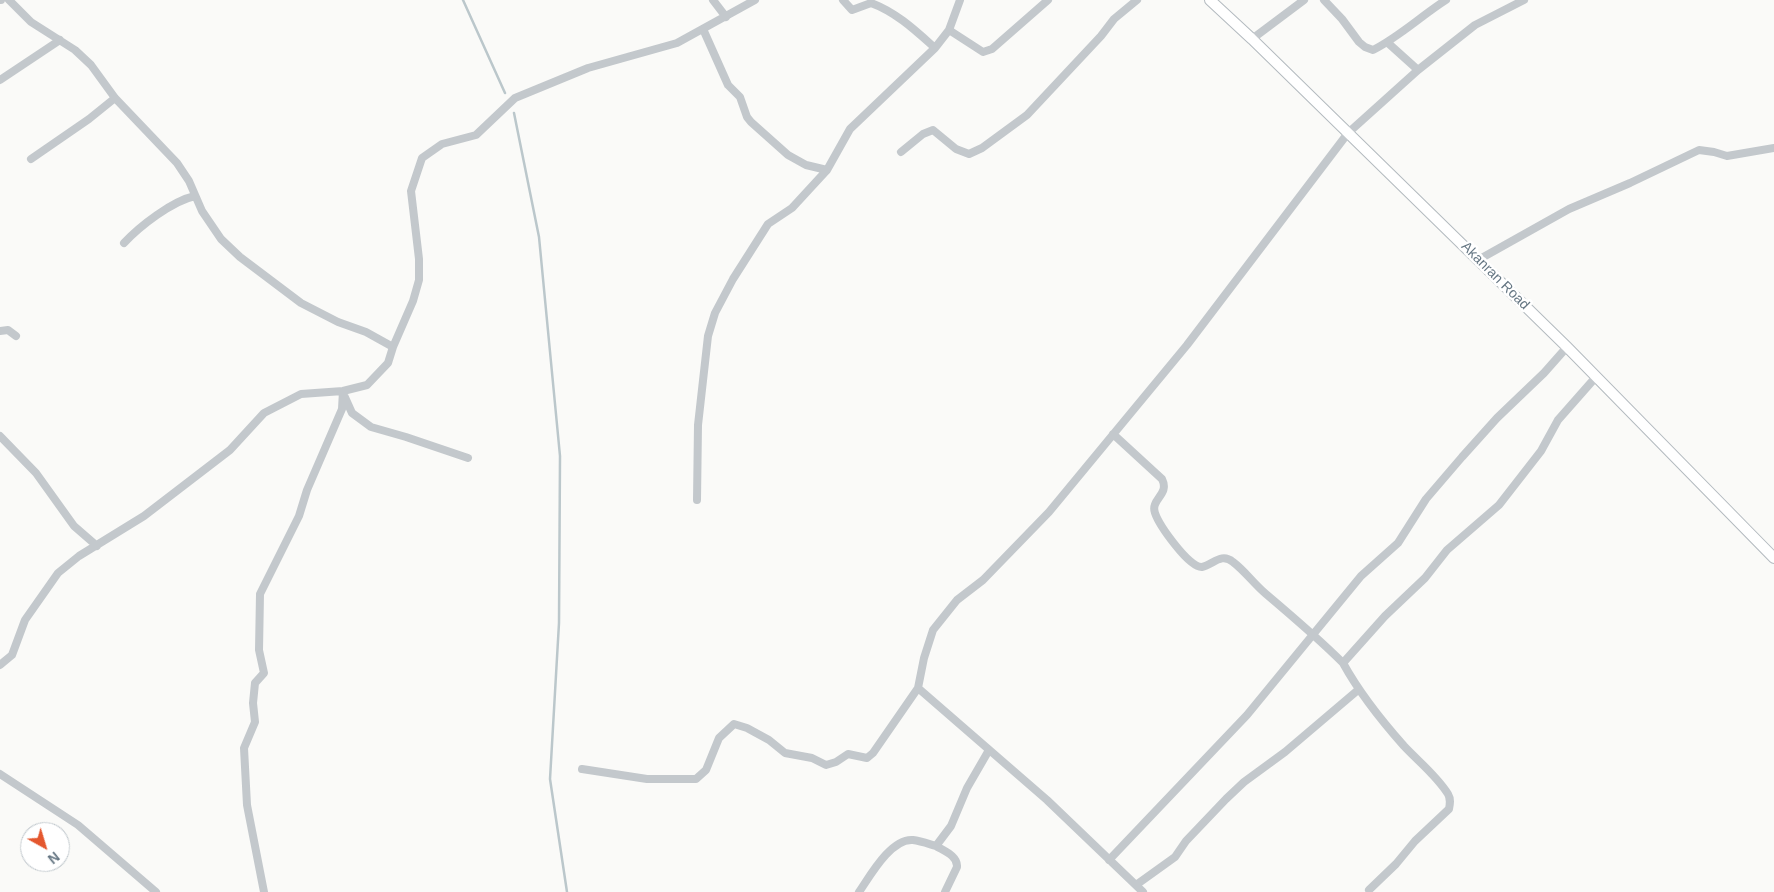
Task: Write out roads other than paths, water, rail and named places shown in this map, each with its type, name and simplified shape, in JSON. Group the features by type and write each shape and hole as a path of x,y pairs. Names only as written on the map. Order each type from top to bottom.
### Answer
{"main road":[{"name":"Akanran Road","path":"1216,2 1567,347 1595,378 1774,558"}],"street":[{"path":"9,0 32,22 75,50 91,65 115,98 177,163 189,181 202,211 221,239 248,263 301,303 338,322 366,332 393,347"},
{"path":"713,0 726,17"},
{"path":"0,665 12,655 25,620 58,573 79,556 144,516 230,450 264,413 301,394 343,391 367,385 388,363 419,280 419,259 411,191 422,158 442,144 476,134 515,98 588,68 677,43 755,0"},
{"path":"843,0 852,10 871,3 880,6 911,26 935,48"},
{"path":"697,500 698,425 708,336 715,313 733,279 768,224 792,208 827,170 850,129 935,48 949,30 960,0"},
{"path":"949,30 983,52 992,49 1048,0"},
{"path":"902,152 922,134 932,130 956,149 969,154 982,148 1027,115 1101,36 1114,19 1136,0"},
{"path":"1252,39 1304,0"},
{"path":"1324,0 1365,47 1372,50 1388,42 1426,12 1446,0"},
{"path":"582,768 647,779 696,779 706,770 719,738 734,724 747,728 769,740 785,753 812,758 826,766 848,754 867,758 918,688 924,658 933,630 957,600 983,580 1049,512 1187,345 1348,133 1418,70 1475,25 1524,0"},
{"path":"703,29 728,84 740,97 747,117 751,122 788,155 806,165 827,170"},
{"path":"0,80 60,40"},
{"path":"1388,42 1418,70"},
{"path":"31,159 89,120 115,98"},
{"path":"1478,260 1569,209 1630,183 1699,150 1727,156 1774,148"},
{"path":"124,243 137,230 184,198 195,196"},
{"path":"0,331 8,330 16,336"},
{"path":"1109,860 1246,716 1362,576 1398,542 1426,499 1497,418 1544,373 1567,347"},
{"path":"1343,662 1385,616 1425,578 1447,550 1499,506 1541,451 1558,420 1595,378"},
{"path":"343,391 352,413 370,427 468,458"},
{"path":"264,892 247,805 244,748 255,722 253,702 255,683 264,673 259,650 260,594 299,516 307,490 342,409 343,391"},
{"path":"1113,434 1162,479 1165,485 1156,501 1154,512 1176,546 1193,564 1201,567 1219,558 1228,558 1264,592 1314,634 1343,662 1358,690 1449,795 1450,809 1415,841 1396,864 1369,890"},
{"path":"0,436 36,473 74,526 97,546"},
{"path":"918,688 1047,800 1143,892"},
{"path":"1136,884 1175,857 1186,841 1244,782 1285,752 1358,690"},
{"path":"936,846 951,826 967,788 989,750"},
{"path":"0,774 78,825 156,892"},
{"path":"858,892 884,856 902,842 912,840 936,846 958,862 946,892"}],"waterway":[{"path":"463,0 505,93"},
{"path":"514,113 539,237 560,456 559,623 550,779 567,892"}]}
